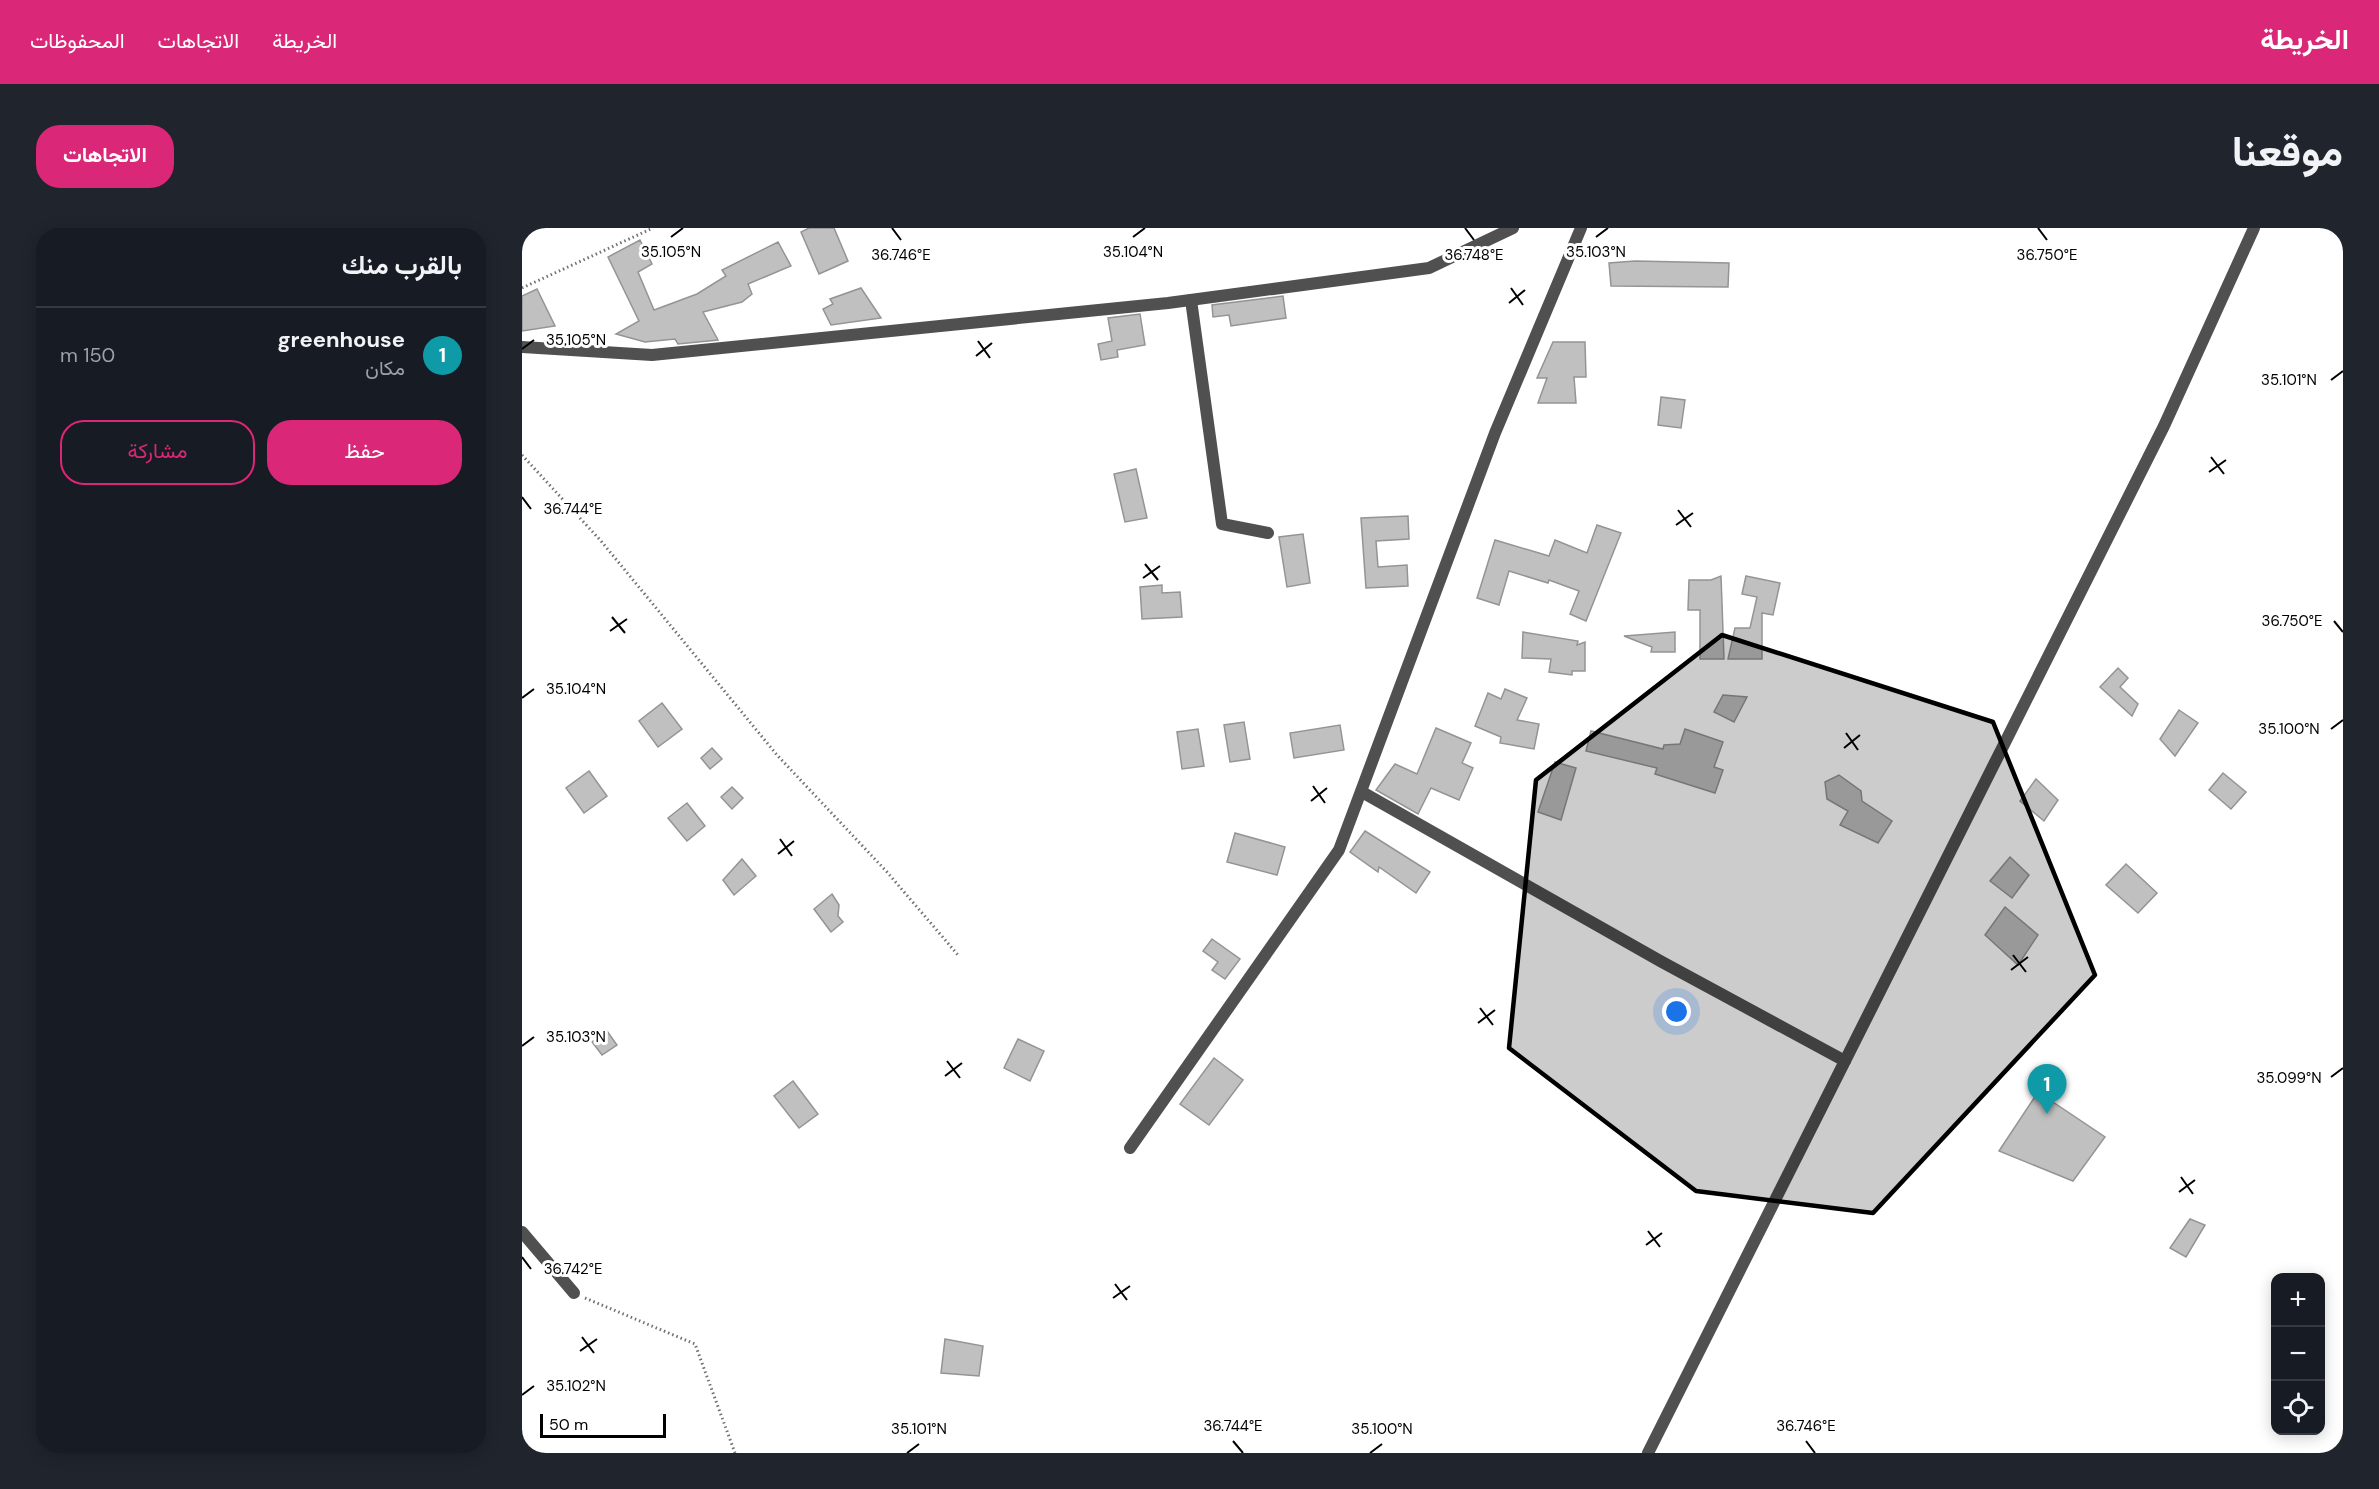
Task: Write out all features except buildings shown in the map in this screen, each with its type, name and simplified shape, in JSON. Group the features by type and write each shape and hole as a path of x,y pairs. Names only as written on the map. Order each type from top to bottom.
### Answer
{"street":[{"path":"522,347 652,355 1191,300 1429,268 1513,228"},
{"path":"1130,1148 1340,850 1495,433 1581,228"},
{"path":"1648,1453 2163,426 2254,228"},
{"path":"1191,300 1222,524 1268,533"},
{"path":"1362,792 1662,962 1845,1061"},
{"path":"522,1232 574,1293"}],"path":[{"path":"522,288 653,228"},
{"path":"522,455 601,541 777,755 887,872 958,955"},
{"path":"574,1293 694,1344 735,1453"}],"highlighted area":[{"path":"1722,635 1993,722 2095,975 1873,1213 1696,1191 1509,1048 1536,780"}],"place":[{"name":"greenhouse","path":"2047,1114"}]}
